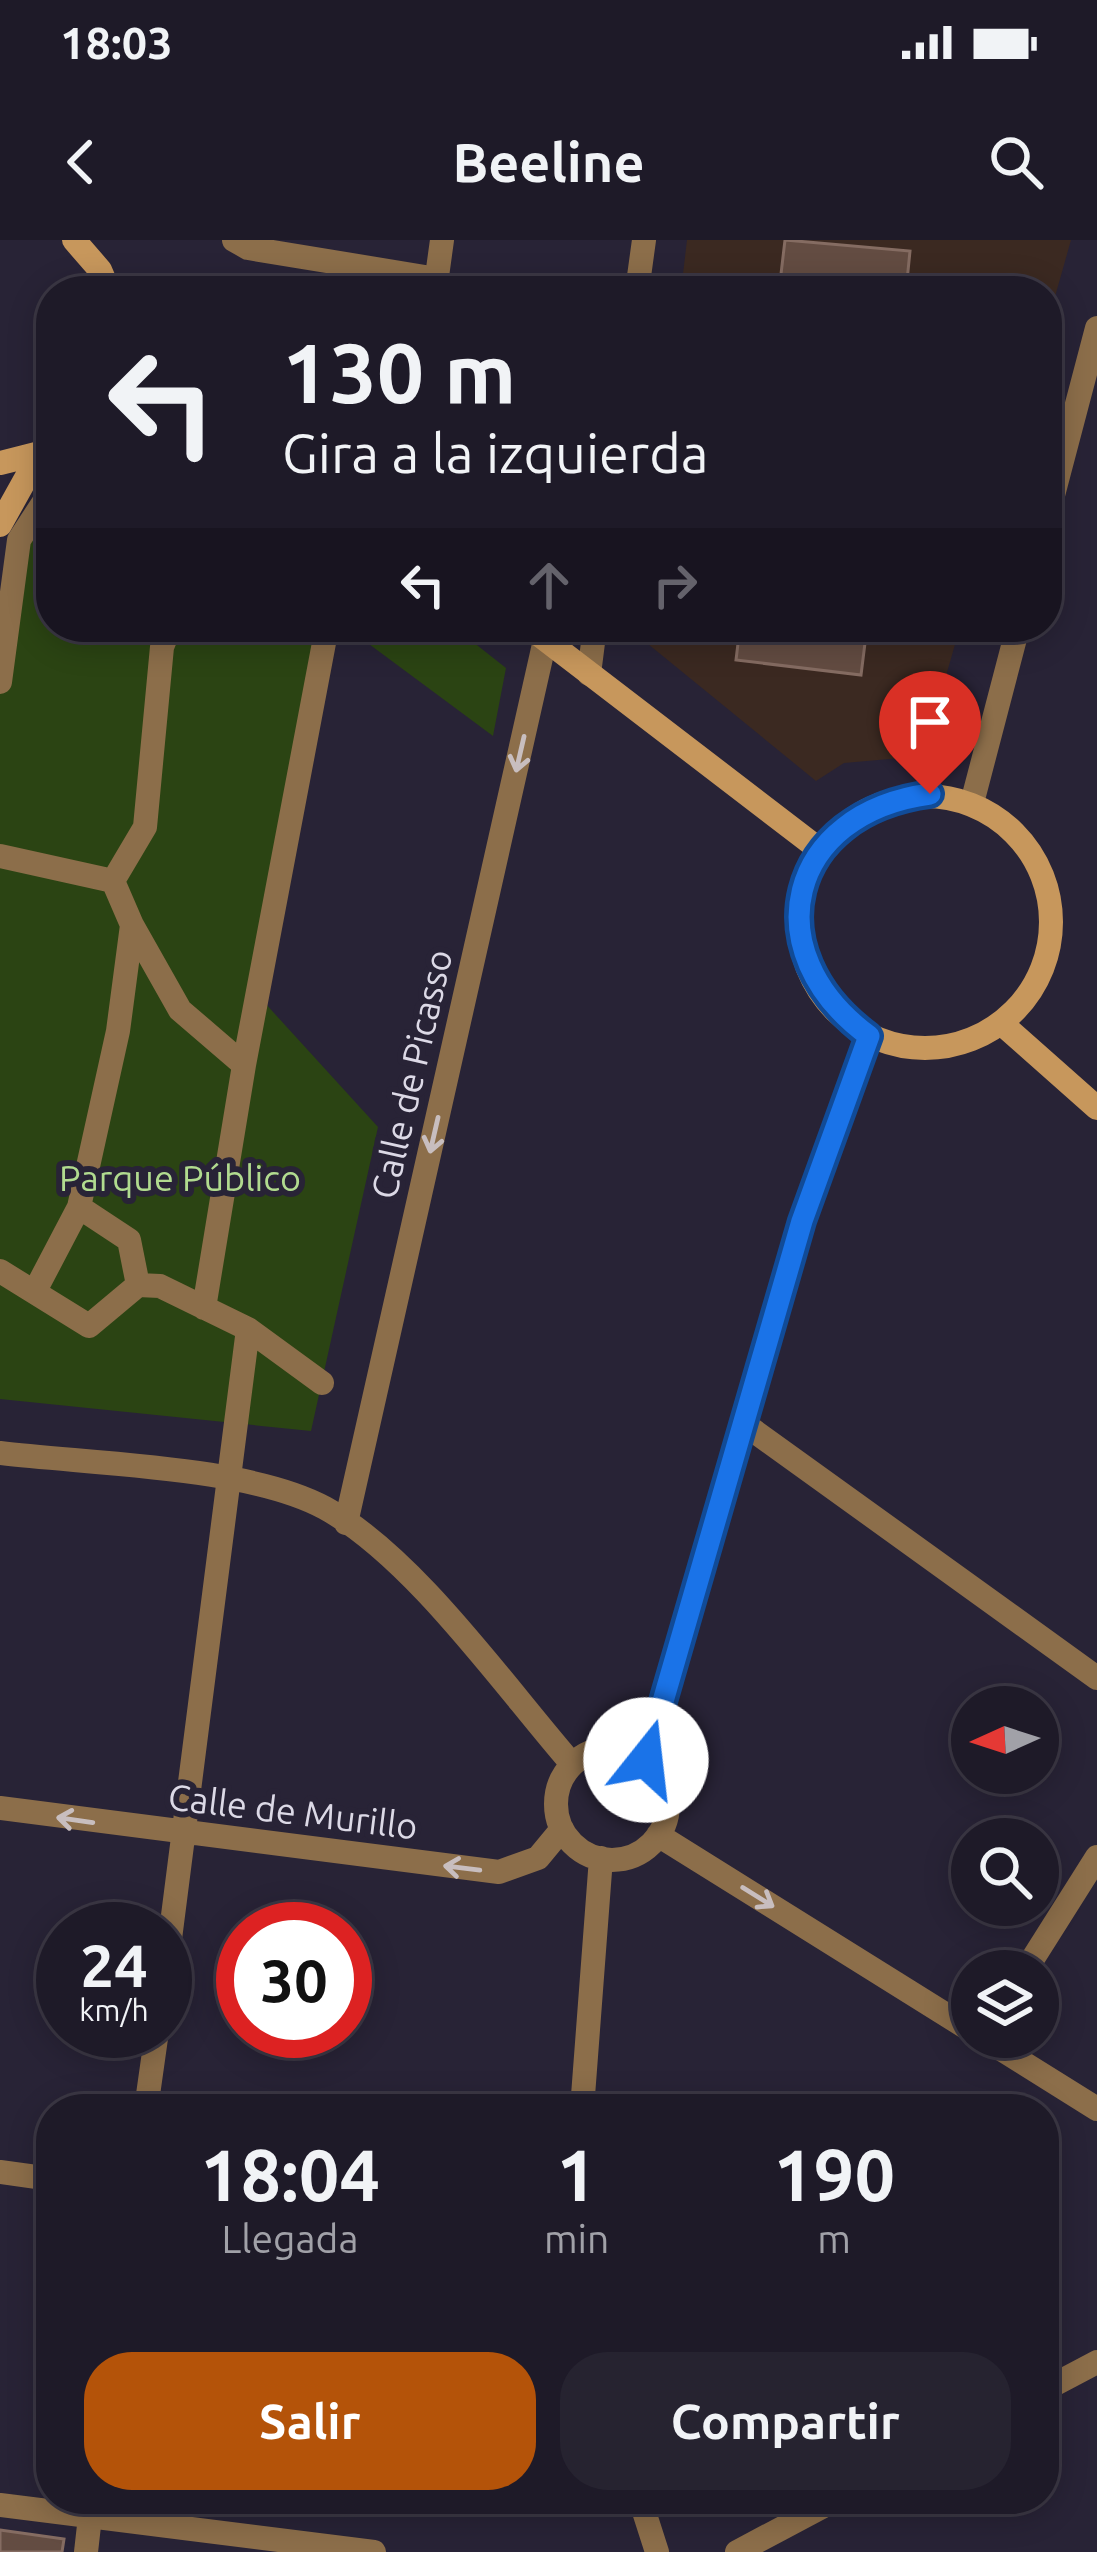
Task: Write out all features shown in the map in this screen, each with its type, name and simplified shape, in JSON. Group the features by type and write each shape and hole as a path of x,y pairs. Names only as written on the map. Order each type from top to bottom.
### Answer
{"street":[{"path":"234,240 248,248 390,276"},
{"path":"437,276 442,240"},
{"path":"639,276 644,240"},
{"path":"76,241 100,276"},
{"path":"1062,461 1097,328"},
{"path":"0,463 36,454"},
{"path":"0,525 36,467"},
{"path":"0,682 19,540 36,513"},
{"path":"113,881 145,827 164,642"},
{"path":"204,1308 244,1065 324,642"},
{"name":"Calle de Picasso","path":"346,1523 535,642"},
{"path":"547,642 820,850"},
{"path":"589,674 593,642"},
{"path":"972,803 1014,642"},
{"path":"930,794 972,803 1005,822 1030,851 1047,886 1052,924 1046,962 1028,996 1001,1023 970,1040 937,1048 902,1047 869,1036 834,1010 810,975 799,932 802,890 820,850 850,819 887,800 930,794"},
{"path":"0,856 113,881"},
{"path":"113,881 180,1010 244,1065"},
{"path":"36,1289 79,1207 118,1031 132,925"},
{"path":"1001,1023 1097,1108"},
{"path":"646,1760 802,1221 869,1036"},
{"path":"79,1207 129,1240 138,1285"},
{"path":"0,1271 36,1289 89,1326 138,1285 160,1286 248,1329 322,1383"},
{"path":"176,1902 248,1329"},
{"path":"743,1423 1097,1678"},
{"path":"0,1453 232,1480 323,1507 389,1554 572,1764"},
{"path":"616,1748 646,1760 658,1771 668,1804 658,1835 633,1856 601,1858 586,1853 562,1829 557,1795 572,1764 585,1754 616,1748"},
{"name":"Calle de Murillo","path":"0,1808 185,1836 500,1872 538,1858 562,1829"},
{"path":"658,1835 951,2018"},
{"path":"1038,1950 1097,1857"},
{"path":"583,2094 601,1858"},
{"path":"148,2094 154,2058"},
{"path":"1016,2058 1097,2109"},
{"path":"0,2172 36,2177"},
{"path":"1059,2385 1094,2373"},
{"path":"0,2505 36,2506"},
{"path":"86,2552 90,2514"},
{"path":"130,2514 374,2552"},
{"path":"645,2514 657,2552"},
{"path":"737,2552 809,2514"}],"shaded area":[{"path":"687,240 1071,240 1061,276 683,276"},
{"path":"646,642 956,642 923,756 844,763 816,781"}],"green space":[{"name":"Parque Público","path":"36,524 36,642 324,642 264,1002 378,1127 311,1431 0,1399 0,682 19,540"},
{"path":"366,642 473,642 506,668 493,736"}],"building":[{"path":"785,240 910,251 908,276 781,276"},
{"path":"738,642 865,642 861,675 736,660"},
{"path":"0,2530 64,2539 62,2552 0,2552"}],"route":[{"path":"646,1760 802,1221 869,1036 834,1010 810,975 799,932 802,890 820,850 850,819 887,800 930,794"}]}
